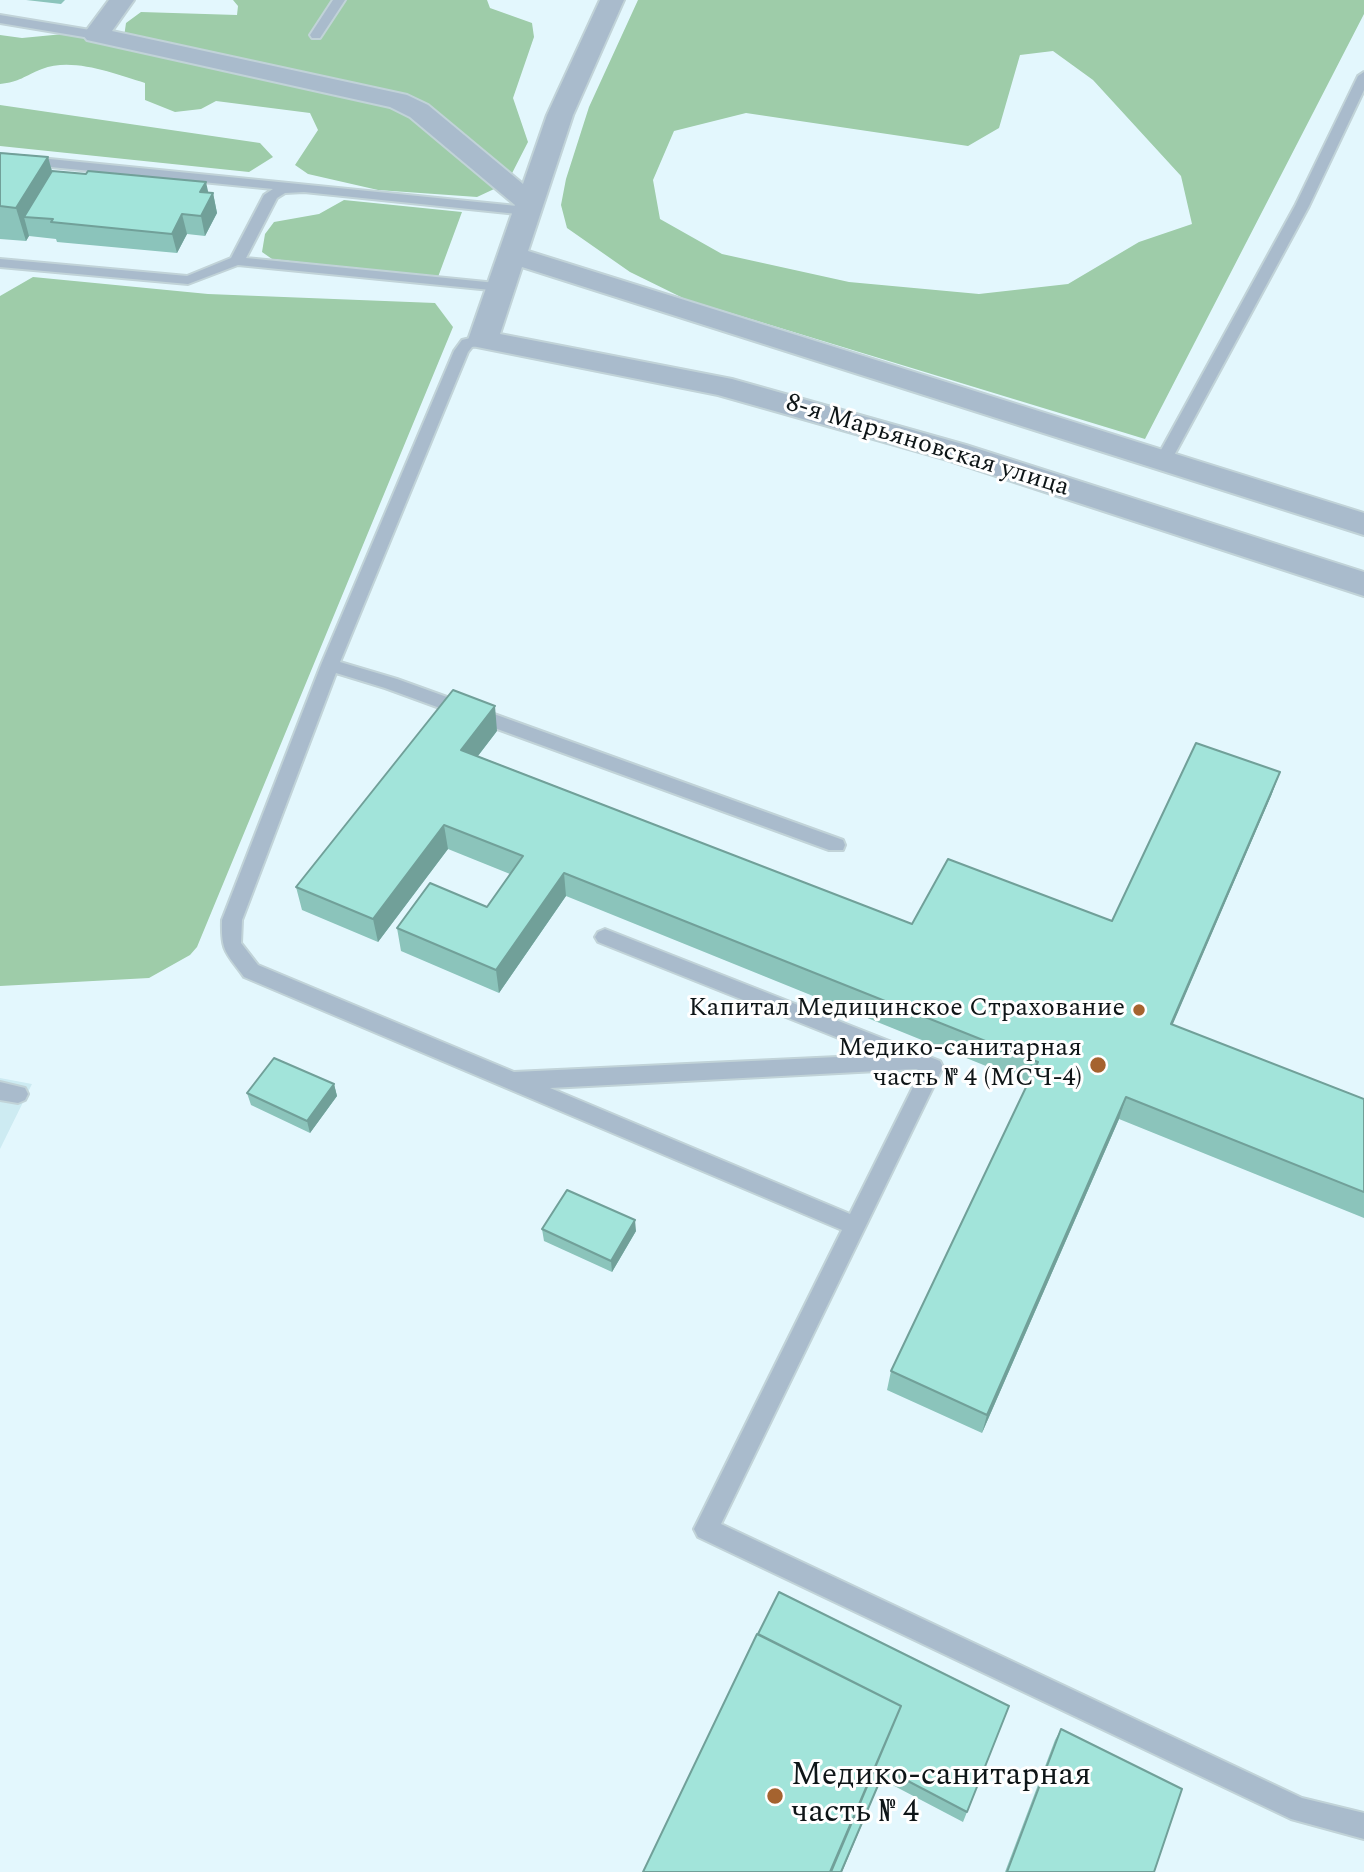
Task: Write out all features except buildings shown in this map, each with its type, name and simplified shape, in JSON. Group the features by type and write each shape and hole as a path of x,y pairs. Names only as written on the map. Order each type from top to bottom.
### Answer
{"street":[{"path":"122,0 96,35 398,101 419,111 528,207"},
{"path":"482,340 559,115 612,0"},
{"path":"512,255 1364,524"},
{"name":"8-я Марьяновская улица","path":"482,340 721,386 955,452 1364,584"}],"lane":[{"path":"316,35 339,0"},
{"path":"0,19 96,35"},
{"path":"1163,461 1302,206 1364,76"},
{"path":"0,158 528,207"},
{"path":"237,261 271,195 282,189 304,188"},
{"path":"0,263 188,280 237,261 500,287"},
{"path":"482,340 467,343 461,351 330,665 232,920 231,945 251,971 855,1226"},
{"path":"330,665 415,692 836,845"},
{"path":"604,937 933,1067 706,1528 1300,1811 1364,1826"},
{"path":"513,1081 919,1061"}],"shaded area":[{"path":"0,1078 32,1084 0,1149"}],"green space":[{"path":"233,0 487,0 490,8 532,23 534,37 513,98 528,142 507,183 477,197 378,190 308,174 295,165 318,130 310,113 216,101 201,109 175,112 145,100 145,83 94,68 54,66 0,84 0,35 22,38 74,33 124,37 126,23 141,12 237,15 238,6"},
{"path":"638,0 1364,0 1364,14 1145,439 685,299 630,272 567,228 561,205 566,179 589,107","holes":["1053,51 1093,80 1181,176 1192,224 1139,242 1068,284 979,294 849,282 722,254 660,219 653,180 674,131 746,113 968,146 999,128 1020,55"]},
{"path":"0,105 260,143 273,157 249,172 0,146"},
{"path":"344,200 462,212 438,277 272,259 262,252 265,234 274,222 319,214"},
{"path":"33,277 208,294 435,303 453,327 197,947 190,955 149,978 0,986 0,296"}],"place":[{"name":"Капитал Медицинское Страхование","path":"1139,1010"},
{"name":"Медико-санитарная часть № 4 (МСЧ-4)","path":"1098,1065"},
{"name":"Медико-санитарная часть № 4","path":"775,1796"}]}
